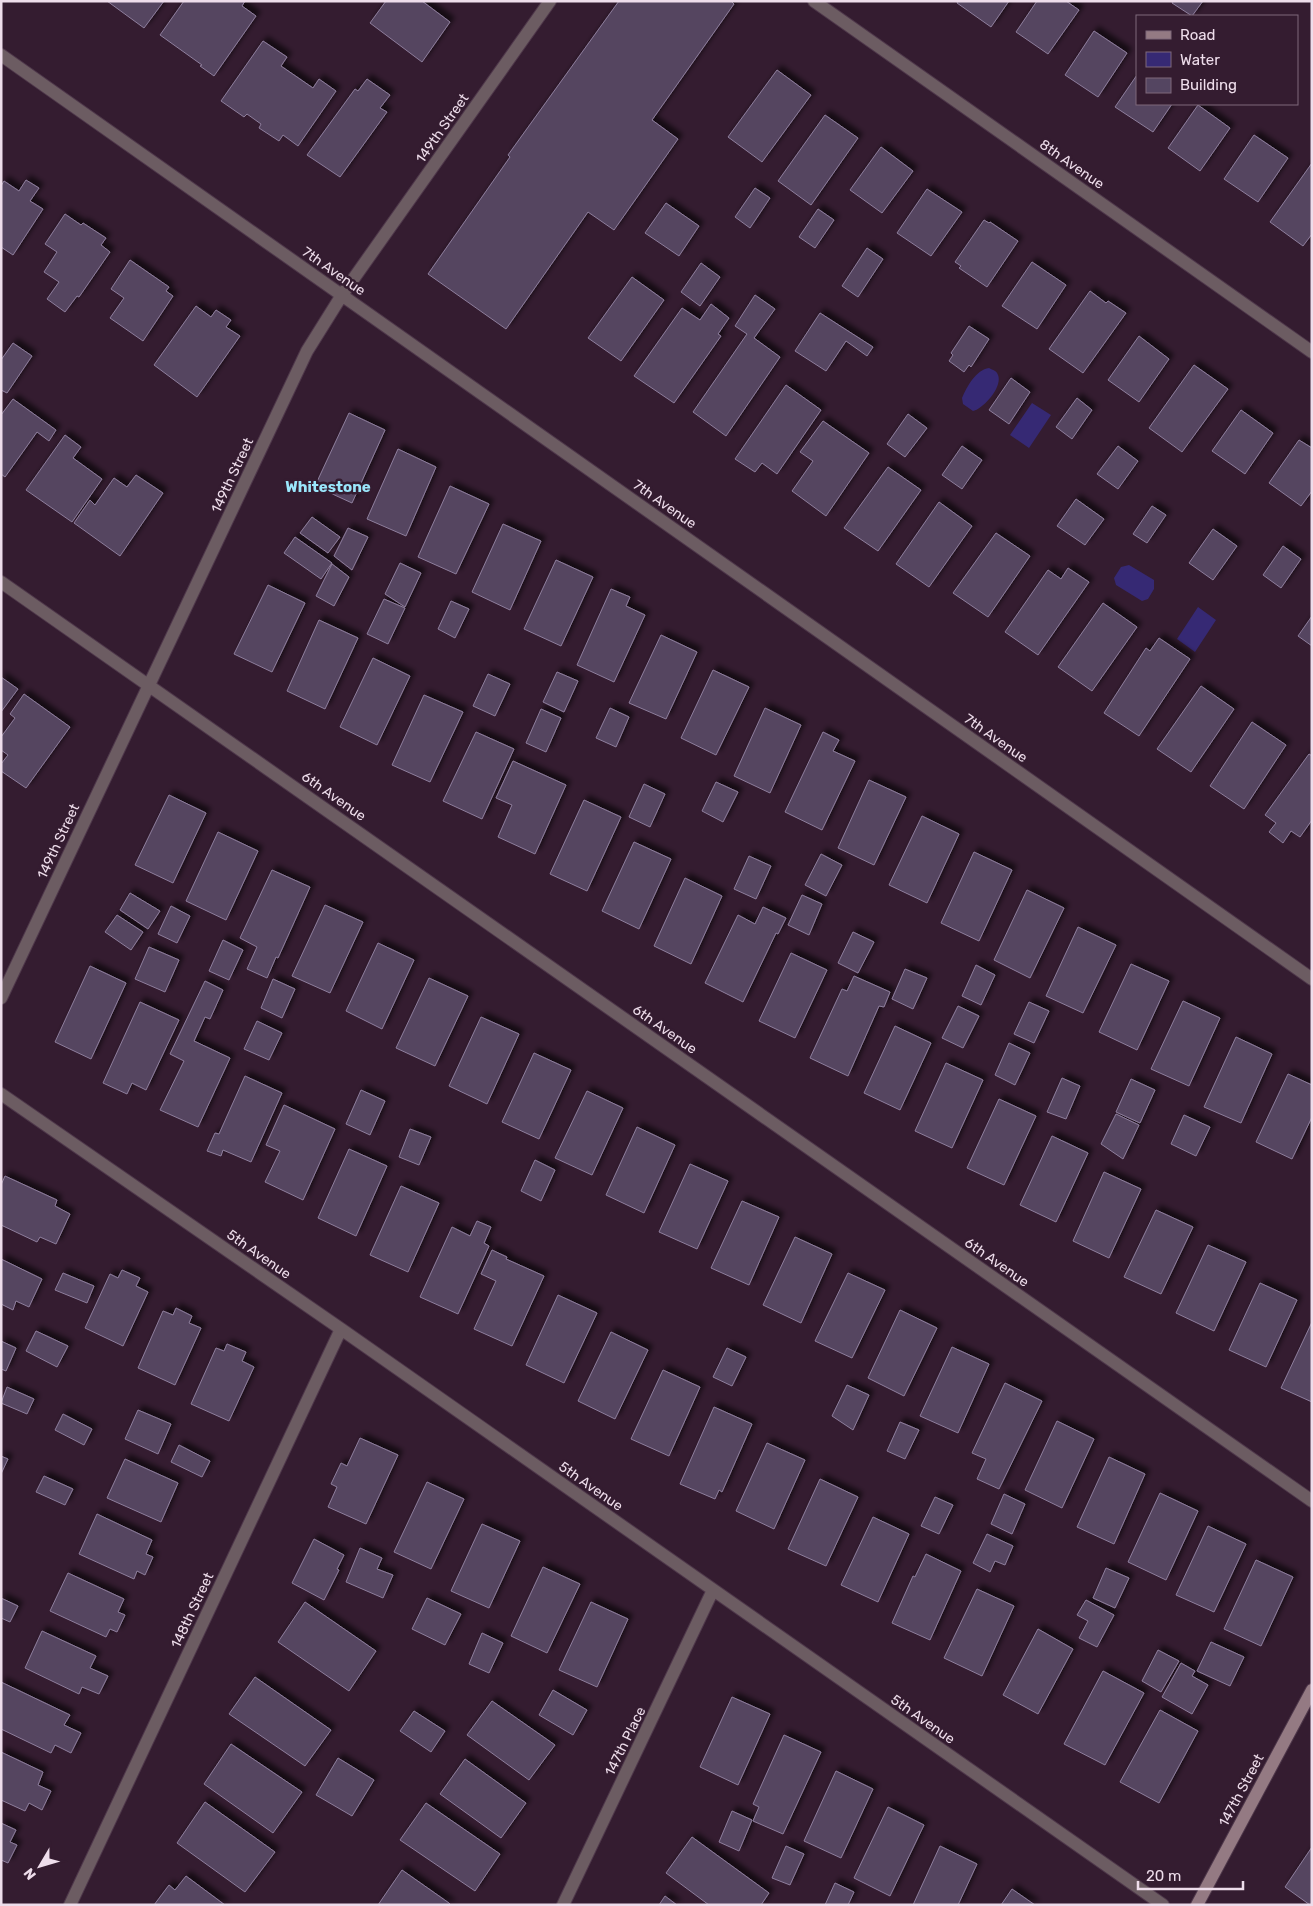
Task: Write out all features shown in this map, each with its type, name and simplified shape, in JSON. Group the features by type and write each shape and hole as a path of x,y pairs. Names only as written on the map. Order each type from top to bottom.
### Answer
{"street":[{"name":"149th Street","path":"1,998 307,351 342,295 550,1"},
{"name":"8th Avenue","path":"814,1 1312,352"},
{"name":"7th Avenue","path":"1,55 1312,979"},
{"name":"6th Avenue","path":"1,582 1312,1501"},
{"name":"5th Avenue","path":"1,1094 341,1329 1163,1905"},
{"name":"148th Street","path":"70,1905 341,1329"},
{"name":"147th Place","path":"563,1905 713,1590"},
{"name":"147th Street","path":"1197,1905 1312,1690"}],"water":[{"path":"989,368 997,374 998,385 987,402 973,411 963,404 962,398 976,375"},
{"path":"1032,403 1051,415 1029,448 1010,435"},
{"path":"1129,565 1154,580 1154,589 1148,599 1142,601 1116,585 1114,578 1121,567"},
{"path":"1198,607 1216,620 1195,652 1177,639"}],"building":[{"path":"107,1 164,1 144,28"},
{"path":"184,1 245,1 242,6 256,16 214,76 200,66 202,65 160,35"},
{"path":"386,1 422,1 450,22 422,62 370,23"},
{"path":"619,1 731,1 734,4 652,120 678,139 614,230 588,212 506,329 428,274 510,157 508,155"},
{"path":"958,1 1009,1 991,27 957,3"},
{"path":"1037,1 1066,1 1079,10 1048,54 1016,32"},
{"path":"1173,1 1203,1 1193,15 1172,3"},
{"path":"1094,31 1127,53 1098,97 1065,75"},
{"path":"263,41 287,57 281,66 313,88 319,79 336,91 298,146 283,135 279,141 259,128 261,124 247,114 244,117 221,101"},
{"path":"777,70 811,95 762,162 728,137"},
{"path":"1136,76 1136,105 1171,105 1153,132 1115,107"},
{"path":"367,79 390,95 380,108 387,112 340,177 307,155 355,89 358,91"},
{"path":"1198,105 1230,128 1200,171 1168,148"},
{"path":"825,115 858,138 811,205 778,181"},
{"path":"1254,135 1288,158 1258,202 1224,179"},
{"path":"881,147 913,171 882,213 850,190"},
{"path":"1312,163 1312,234 1303,246 1270,222"},
{"path":"26,180 39,188 30,201 43,209 13,255 1,247 1,186 4,181 19,191"},
{"path":"755,188 770,198 750,228 735,217"},
{"path":"927,189 962,212 931,256 897,233"},
{"path":"666,203 699,226 679,256 645,233"},
{"path":"818,209 834,220 815,248 799,237"},
{"path":"65,214 106,238 101,245 110,252 79,297 77,296 65,312 47,299 59,282 44,272 57,252 45,244"},
{"path":"984,220 1018,241 987,287 959,268 961,266 955,262"},
{"path":"867,248 883,259 858,297 842,286"},
{"path":"130,260 169,287 166,291 173,296 143,341 110,318 124,298 111,289"},
{"path":"1032,262 1066,285 1037,329 1002,306"},
{"path":"701,263 720,277 700,306 681,292"},
{"path":"632,277 664,300 621,361 588,338"},
{"path":"1090,291 1106,303 1108,301 1126,313 1083,373 1049,349"},
{"path":"755,295 775,309 754,338 780,357 726,436 693,412 747,334 735,326"},
{"path":"711,304 729,318 718,334 721,336 674,403 634,376 682,308 700,320"},
{"path":"196,306 211,317 216,310 231,320 226,327 240,336 197,397 154,365"},
{"path":"820,313 873,347 867,356 846,341 826,371 795,351"},
{"path":"969,326 989,339 971,367 969,365 964,372 949,361 953,355 951,353"},
{"path":"1139,336 1169,359 1139,402 1108,380"},
{"path":"13,343 32,356 7,393 1,390 1,360"},
{"path":"1194,365 1228,389 1182,452 1149,428"},
{"path":"1011,378 1030,392 1009,424 989,410"},
{"path":"786,385 821,410 777,474 762,463 755,472 735,459"},
{"path":"1077,398 1092,410 1072,439 1056,427"},
{"path":"13,399 56,430 49,441 37,432 5,477 1,474 1,415"},
{"path":"1241,410 1273,433 1245,474 1212,451"},
{"path":"349,413 385,430 352,503 315,486"},
{"path":"908,414 927,428 905,457 887,444"},
{"path":"823,421 869,453 826,516 792,491 813,461 800,452"},
{"path":"65,435 81,447 73,458 102,479 72,522 26,490"},
{"path":"1299,440 1312,448 1312,491 1301,506 1269,483"},
{"path":"962,446 982,460 962,489 942,475"},
{"path":"1118,446 1138,461 1118,489 1097,474"},
{"path":"398,449 436,467 406,536 367,519"},
{"path":"888,467 921,490 878,551 844,528"},
{"path":"136,475 163,493 120,556 74,523 90,500 95,505 114,478 127,487"},
{"path":"450,486 489,504 456,574 418,557"},
{"path":"1076,499 1104,519 1085,545 1057,526"},
{"path":"939,502 972,526 929,587 896,564"},
{"path":"1152,506 1166,515 1147,543 1133,534"},
{"path":"312,517 340,537 328,553 300,533"},
{"path":"503,524 541,541 510,610 472,592"},
{"path":"348,528 368,537 352,570 334,556"},
{"path":"1213,529 1237,546 1213,580 1189,563"},
{"path":"996,533 1030,556 988,617 953,593"},
{"path":"295,537 332,563 321,579 284,553"},
{"path":"1283,546 1301,559 1281,588 1263,575"},
{"path":"556,560 593,577 561,646 524,629"},
{"path":"400,563 421,573 405,607 385,594"},
{"path":"332,564 349,577 334,606 316,596"},
{"path":"1068,568 1089,582 1038,655 1005,632 1048,570 1061,579"},
{"path":"268,585 305,603 272,672 234,654"},
{"path":"611,589 630,597 626,606 645,615 614,682 577,665"},
{"path":"384,599 405,608 388,644 367,634"},
{"path":"451,601 469,609 455,638 438,629"},
{"path":"1103,603 1137,627 1092,691 1058,667"},
{"path":"1312,616 1312,646 1298,636"},
{"path":"319,620 358,638 325,709 287,691"},
{"path":"661,635 697,652 666,719 629,703"},
{"path":"1159,638 1190,659 1139,736 1104,713 1146,648 1150,651"},
{"path":"373,658 410,676 377,745 340,727"},
{"path":"713,670 749,687 716,755 681,738"},
{"path":"557,672 578,681 564,712 543,702"},
{"path":"488,674 510,684 495,716 473,706"},
{"path":"1,677 18,689 1,712"},
{"path":"1201,686 1234,709 1191,772 1157,749"},
{"path":"24,694 70,727 26,788 1,771 1,764 8,755 1,750 1,737 15,718 10,714"},
{"path":"424,695 463,712 430,782 392,765"},
{"path":"610,708 629,717 616,747 596,738"},
{"path":"765,708 801,725 770,793 734,776"},
{"path":"541,709 561,718 546,752 526,743"},
{"path":"1252,722 1286,745 1244,809 1210,786"},
{"path":"476,732 514,749 482,819 443,801"},
{"path":"823,732 839,740 833,751 855,761 822,830 785,812"},
{"path":"1309,754 1312,756 1312,820 1300,837 1291,831 1283,843 1269,832 1276,823 1265,815"},
{"path":"513,761 566,785 535,854 498,837 512,805 496,798"},
{"path":"869,780 906,797 874,865 838,848"},
{"path":"716,782 738,792 723,822 702,811"},
{"path":"644,784 665,794 650,827 629,817"},
{"path":"169,795 206,813 173,883 135,865"},
{"path":"584,800 621,817 587,891 550,874"},
{"path":"922,816 959,834 927,903 889,885"},
{"path":"218,832 258,851 226,920 186,901"},
{"path":"634,842 671,859 639,929 602,911"},
{"path":"974,852 1012,870 979,941 941,923"},
{"path":"821,854 842,865 826,896 805,885"},
{"path":"749,856 771,866 756,899 734,889"},
{"path":"272,870 310,887 267,978 247,969 257,947 240,938"},
{"path":"685,878 722,896 691,964 654,946"},
{"path":"1027,890 1064,908 1030,978 994,960"},
{"path":"130,893 160,911 148,929 120,910"},
{"path":"802,895 822,904 809,935 788,925"},
{"path":"325,905 363,922 330,993 292,976"},
{"path":"171,906 190,916 177,943 158,934"},
{"path":"763,907 786,918 778,934 776,933 743,1002 705,983 738,915 755,924"},
{"path":"117,915 143,932 131,950 105,932"},
{"path":"1078,927 1116,945 1083,1013 1046,996"},
{"path":"853,932 874,942 858,973 838,963"},
{"path":"223,940 243,950 229,980 209,971"},
{"path":"378,943 414,960 382,1029 346,1011"},
{"path":"149,947 179,960 165,992 135,979"},
{"path":"791,953 827,970 795,1038 759,1021"},
{"path":"1131,964 1169,981 1137,1050 1099,1032"},
{"path":"976,965 995,975 981,1005 962,996"},
{"path":"90,966 126,983 91,1059 55,1042"},
{"path":"905,969 927,978 913,1009 892,999"},
{"path":"854,976 890,992 884,1007 879,1006 848,1076 810,1058 842,989 847,991"},
{"path":"429,978 468,996 435,1066 396,1048"},
{"path":"273,979 295,989 282,1018 261,1008"},
{"path":"205,981 223,990 210,1019 205,1017 194,1041 230,1058 198,1127 160,1110 184,1061 170,1054"},
{"path":"1183,1001 1220,1018 1189,1086 1151,1069"},
{"path":"140,1002 179,1020 146,1090 132,1083 127,1094 103,1083"},
{"path":"1029,1002 1049,1011 1034,1043 1014,1034"},
{"path":"958,1006 979,1016 963,1048 942,1038"},
{"path":"481,1017 519,1034 487,1104 449,1086"},
{"path":"257,1021 282,1033 269,1060 244,1049"},
{"path":"895,1026 931,1043 900,1110 864,1093"},
{"path":"1236,1037 1272,1054 1241,1123 1204,1107"},
{"path":"1009,1043 1030,1053 1015,1085 995,1075"},
{"path":"534,1053 571,1070 539,1139 502,1122"},
{"path":"946,1063 983,1080 952,1148 915,1131"},
{"path":"1288,1074 1312,1085 1312,1117 1292,1159 1256,1142"},
{"path":"245,1076 282,1093 251,1162 223,1150 221,1156 207,1151 215,1133 219,1134"},
{"path":"1062,1078 1080,1086 1066,1119 1047,1112"},
{"path":"1131,1079 1155,1090 1140,1123 1116,1112"},
{"path":"361,1090 385,1101 370,1135 346,1124"},
{"path":"587,1091 623,1108 592,1175 555,1158"},
{"path":"999,1099 1036,1116 1004,1185 967,1168"},
{"path":"284,1105 335,1129 303,1200 265,1182 280,1151 266,1145"},
{"path":"1116,1114 1139,1125 1123,1159 1101,1144"},
{"path":"1184,1115 1210,1127 1196,1156 1171,1144"},
{"path":"637,1127 675,1145 644,1213 606,1195"},
{"path":"410,1129 431,1137 419,1165 399,1157"},
{"path":"1052,1136 1088,1153 1056,1222 1020,1205"},
{"path":"349,1149 387,1166 356,1236 318,1218"},
{"path":"535,1160 555,1170 541,1201 521,1191"},
{"path":"690,1164 728,1181 697,1249 659,1232"},
{"path":"1104,1172 1141,1189 1109,1258 1073,1241"},
{"path":"5,1176 57,1200 55,1206 70,1214 56,1244 40,1237 37,1242 1,1225 1,1185"},
{"path":"401,1186 439,1203 408,1272 370,1255"},
{"path":"742,1201 779,1217 749,1285 711,1268"},
{"path":"1156,1210 1193,1227 1161,1294 1124,1277"},
{"path":"477,1221 491,1227 484,1243 489,1246 458,1314 420,1297 452,1227 470,1236"},
{"path":"795,1237 832,1254 801,1323 763,1305"},
{"path":"1208,1245 1246,1262 1214,1331 1176,1313"},
{"path":"492,1250 507,1257 506,1259 544,1276 512,1346 474,1329 496,1281 481,1274"},
{"path":"1,1259 42,1279 29,1307 16,1301 13,1310 1,1304"},
{"path":"122,1270 140,1278 136,1286 148,1292 123,1346 85,1328 110,1274 118,1278"},
{"path":"63,1273 94,1286 87,1303 55,1290"},
{"path":"848,1273 885,1290 852,1358 815,1341"},
{"path":"1260,1283 1297,1300 1266,1367 1229,1350"},
{"path":"558,1295 597,1313 564,1383 526,1365"},
{"path":"176,1308 192,1316 189,1323 201,1328 175,1385 138,1368 163,1311 173,1315"},
{"path":"900,1310 937,1328 904,1396 868,1378"},
{"path":"1312,1322 1312,1402 1281,1388"},
{"path":"36,1331 68,1346 57,1367 26,1351"},
{"path":"611,1332 648,1350 615,1419 578,1401"},
{"path":"1,1341 16,1348 6,1371 1,1369"},
{"path":"227,1344 246,1352 242,1361 254,1367 229,1421 191,1404 216,1348 224,1351"},
{"path":"952,1347 989,1364 958,1433 920,1416"},
{"path":"727,1348 746,1357 732,1386 713,1377"},
{"path":"663,1370 700,1387 669,1456 631,1439"},
{"path":"1005,1383 1042,1401 999,1489 977,1479 986,1459 972,1453"},
{"path":"847,1385 869,1395 853,1430 832,1416"},
{"path":"7,1387 34,1399 27,1414 1,1403"},
{"path":"714,1407 752,1424 722,1492 719,1490 715,1499 680,1484"},
{"path":"138,1410 171,1424 158,1454 125,1439"},
{"path":"63,1414 92,1429 84,1445 55,1430"},
{"path":"1057,1421 1094,1439 1062,1508 1025,1490"},
{"path":"900,1422 919,1430 905,1459 887,1451"},
{"path":"360,1438 398,1455 366,1524 328,1507 337,1487 331,1484 341,1463 347,1466"},
{"path":"767,1443 805,1460 774,1529 736,1511"},
{"path":"179,1445 210,1461 202,1477 171,1462"},
{"path":"1,1456 8,1459 1,1474"},
{"path":"1109,1457 1145,1474 1114,1544 1077,1527"},
{"path":"125,1459 178,1483 161,1522 107,1498"},
{"path":"44,1476 73,1489 65,1505 36,1492"},
{"path":"820,1479 858,1497 826,1566 788,1549"},
{"path":"427,1482 464,1499 431,1569 394,1552"},
{"path":"1160,1493 1198,1511 1166,1580 1128,1562"},
{"path":"1004,1494 1025,1504 1012,1534 991,1524"},
{"path":"935,1497 953,1505 939,1534 921,1526"},
{"path":"97,1514 152,1540 146,1554 153,1557 145,1575 137,1571 134,1579 79,1554"},
{"path":"873,1517 909,1534 878,1602 841,1585"},
{"path":"482,1524 520,1541 489,1608 451,1591"},
{"path":"1208,1526 1246,1544 1214,1612 1176,1595"},
{"path":"987,1534 1013,1546 1005,1565 995,1561 990,1572 973,1563"},
{"path":"314,1539 344,1555 337,1569 339,1570 324,1600 292,1583"},
{"path":"360,1548 382,1558 377,1569 393,1575 383,1598 346,1582"},
{"path":"926,1554 961,1571 930,1640 892,1623 913,1576 915,1577"},
{"path":"1256,1560 1293,1577 1261,1646 1224,1629"},
{"path":"543,1567 580,1584 547,1653 511,1636"},
{"path":"1106,1568 1129,1578 1115,1608 1093,1598"},
{"path":"68,1573 124,1599 118,1612 125,1615 117,1632 110,1629 106,1637 50,1611"},
{"path":"977,1589 1014,1606 982,1676 944,1658"},
{"path":"1,1598 18,1606 10,1622 1,1618"},
{"path":"427,1598 461,1614 445,1645 412,1629"},
{"path":"1086,1600 1114,1615 1097,1647 1079,1638 1088,1621 1077,1615"},
{"path":"305,1602 376,1651 349,1691 278,1642"},
{"path":"591,1602 628,1619 597,1687 559,1670"},
{"path":"1038,1629 1073,1649 1038,1714 1003,1695"},
{"path":"42,1631 96,1656 90,1668 108,1676 99,1694 82,1687 79,1694 25,1668"},
{"path":"482,1633 503,1643 489,1673 469,1664"},
{"path":"1211,1642 1244,1657 1230,1686 1197,1671"},
{"path":"1158,1650 1179,1661 1161,1692 1142,1681"},
{"path":"1181,1663 1195,1671 1192,1676 1208,1685 1192,1714 1162,1697"},
{"path":"1103,1671 1144,1693 1105,1765 1064,1744"},
{"path":"255,1677 331,1730 305,1766 229,1714"},
{"path":"1,1682 70,1715 64,1725 81,1733 71,1753 55,1745 51,1753 1,1729"},
{"path":"553,1690 587,1710 573,1735 539,1715"},
{"path":"732,1697 770,1714 738,1785 700,1767"},
{"path":"492,1701 555,1745 529,1780 467,1735"},
{"path":"1160,1710 1198,1731 1159,1803 1120,1782"},
{"path":"414,1711 445,1731 431,1752 400,1731"},
{"path":"784,1735 821,1752 783,1834 753,1821 759,1807 753,1804"},
{"path":"231,1744 302,1792 273,1833 204,1784"},
{"path":"1,1752 43,1772 38,1785 51,1791 42,1810 29,1803 25,1811 1,1800"},
{"path":"338,1758 374,1780 352,1816 316,1795"},
{"path":"465,1759 526,1803 501,1838 440,1794"},
{"path":"836,1771 873,1789 841,1858 804,1841"},
{"path":"205,1802 275,1852 245,1892 177,1843"},
{"path":"426,1803 500,1854 475,1891 400,1840"},
{"path":"888,1807 924,1825 890,1896 854,1878"},
{"path":"732,1811 752,1820 739,1851 719,1842"},
{"path":"1,1823 16,1830 10,1842 17,1845 8,1863 1,1860"},
{"path":"692,1837 769,1893 761,1905 709,1905 666,1873"},
{"path":"786,1846 804,1854 790,1885 772,1878"},
{"path":"940,1846 977,1864 958,1905 913,1905"},
{"path":"1312,1847 1312,1905 1310,1905 1285,1887"},
{"path":"402,1870 449,1903 451,1905 378,1905"},
{"path":"186,1876 225,1905 154,1905 169,1885 175,1890"},
{"path":"835,1883 854,1892 848,1905 825,1905"},
{"path":"1012,1889 1035,1905 1001,1905"},
{"path":"665,1896 677,1905 659,1905"}],"district":[{"name":"Whitestone","path":"328,487"}]}
